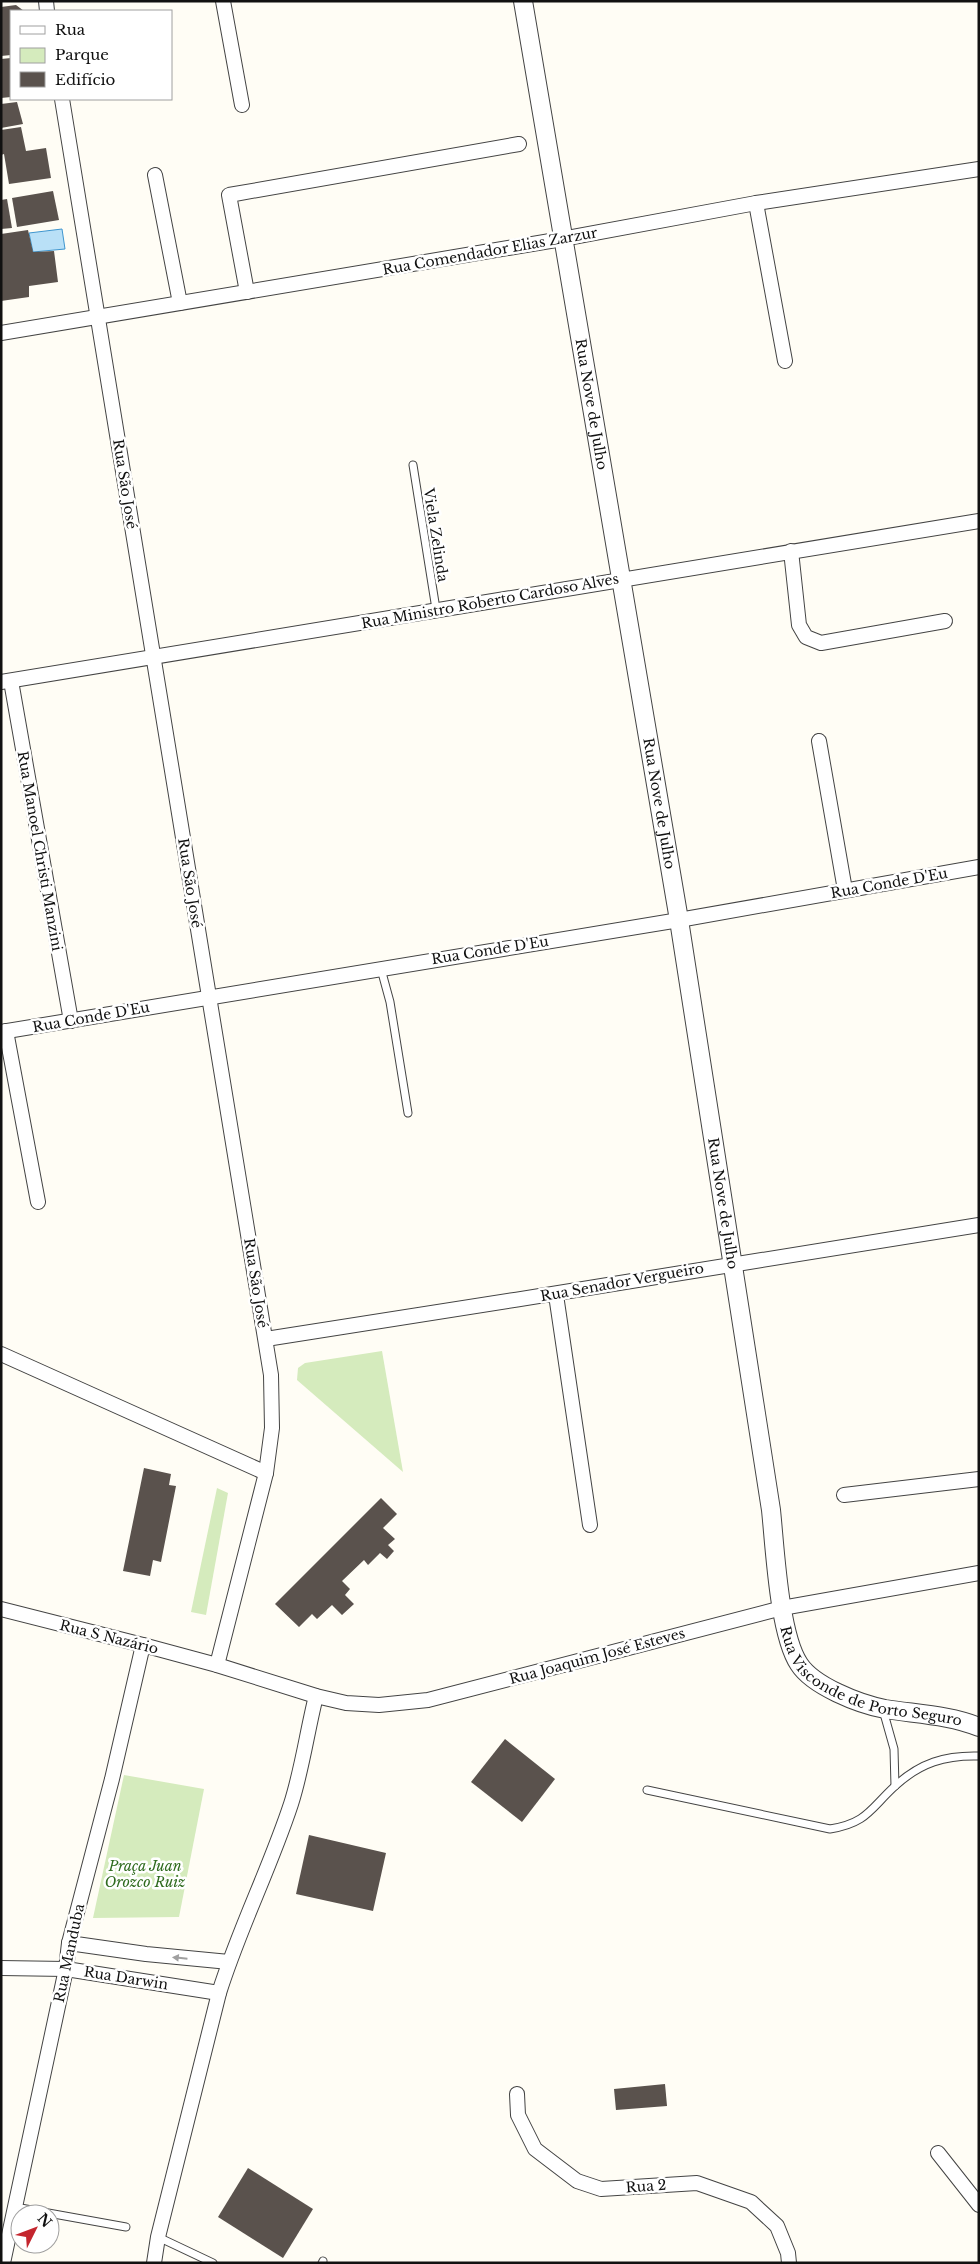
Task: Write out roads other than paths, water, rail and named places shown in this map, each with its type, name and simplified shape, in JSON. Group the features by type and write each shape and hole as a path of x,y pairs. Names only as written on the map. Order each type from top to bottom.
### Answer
{"street":[{"path":"223,1 242,105"},
{"name":"Rua Nove de Julho","path":"523,1 619,579 679,920 771,1510 782,1608"},
{"name":"Rua São José","path":"62,100 266,1339 273,1402 272,1428 266,1473 217,1665"},
{"path":"247,292 229,195 519,144"},
{"name":"Rua Comendador Elias Zarzur","path":"1,333 562,239 756,203 979,169"},
{"path":"155,175 180,303"},
{"path":"756,203 785,361"},
{"name":"Rua Ministro Roberto Cardoso Alves","path":"6,682 153,659 436,609 979,521"},
{"path":"791,551 799,625 806,637 821,643 945,621"},
{"name":"Rua Manoel Christi Manzini","path":"6,682 71,1021"},
{"path":"819,741 845,890"},
{"name":"Rua Conde D'Eu","path":"4,1031 679,920 979,867"},
{"path":"4,1031 38,1202"},
{"name":"Rua Senador Vergueiro","path":"266,1339 979,1225"},
{"path":"556,1294 590,1525"},
{"path":"1,1354 266,1473"},
{"path":"844,1495 979,1479"},
{"name":"Rua Joaquim José Esteves","path":"217,1665 316,1696 346,1703 379,1705 428,1700 782,1608 979,1573"},
{"name":"Rua Visconde de Porto Seguro","path":"782,1608 792,1652 800,1665 823,1684 854,1700 883,1708 979,1726"},
{"name":"Rua S Nazário","path":"1,1609 217,1665"},
{"name":"Rua Manduba","path":"3,2263 8,2206 66,1969 68,1943 112,1779 143,1645"},
{"path":"154,2263 158,2237 219,1994 229,1962 269,1864 291,1803 316,1696"},
{"path":"68,1943 146,1954 229,1962"},
{"name":"Rua Darwin","path":"1,1968 66,1969 219,1994"},
{"name":"Rua 2","path":"517,2094 518,2114 536,2149 577,2181 601,2189 697,2183 751,2202 777,2226 788,2253 789,2263"},
{"path":"938,2153 979,2205"}],"lane":[{"name":"Viela Zelinda","path":"413,465 436,609"},
{"path":"381,968 390,1002 408,1112"},
{"path":"883,1708 894,1748 895,1786"},
{"path":"647,1790 830,1829 848,1826 874,1809 895,1786 928,1763 943,1758 979,1756"},
{"path":"8,2206 126,2227"},
{"path":"158,2237 213,2263"}],"water":[{"path":"62,229 65,249 33,252 29,233"}],"park label":[{"name":"Praça Juan Orozco Ruiz","path":"145,1874"}]}
